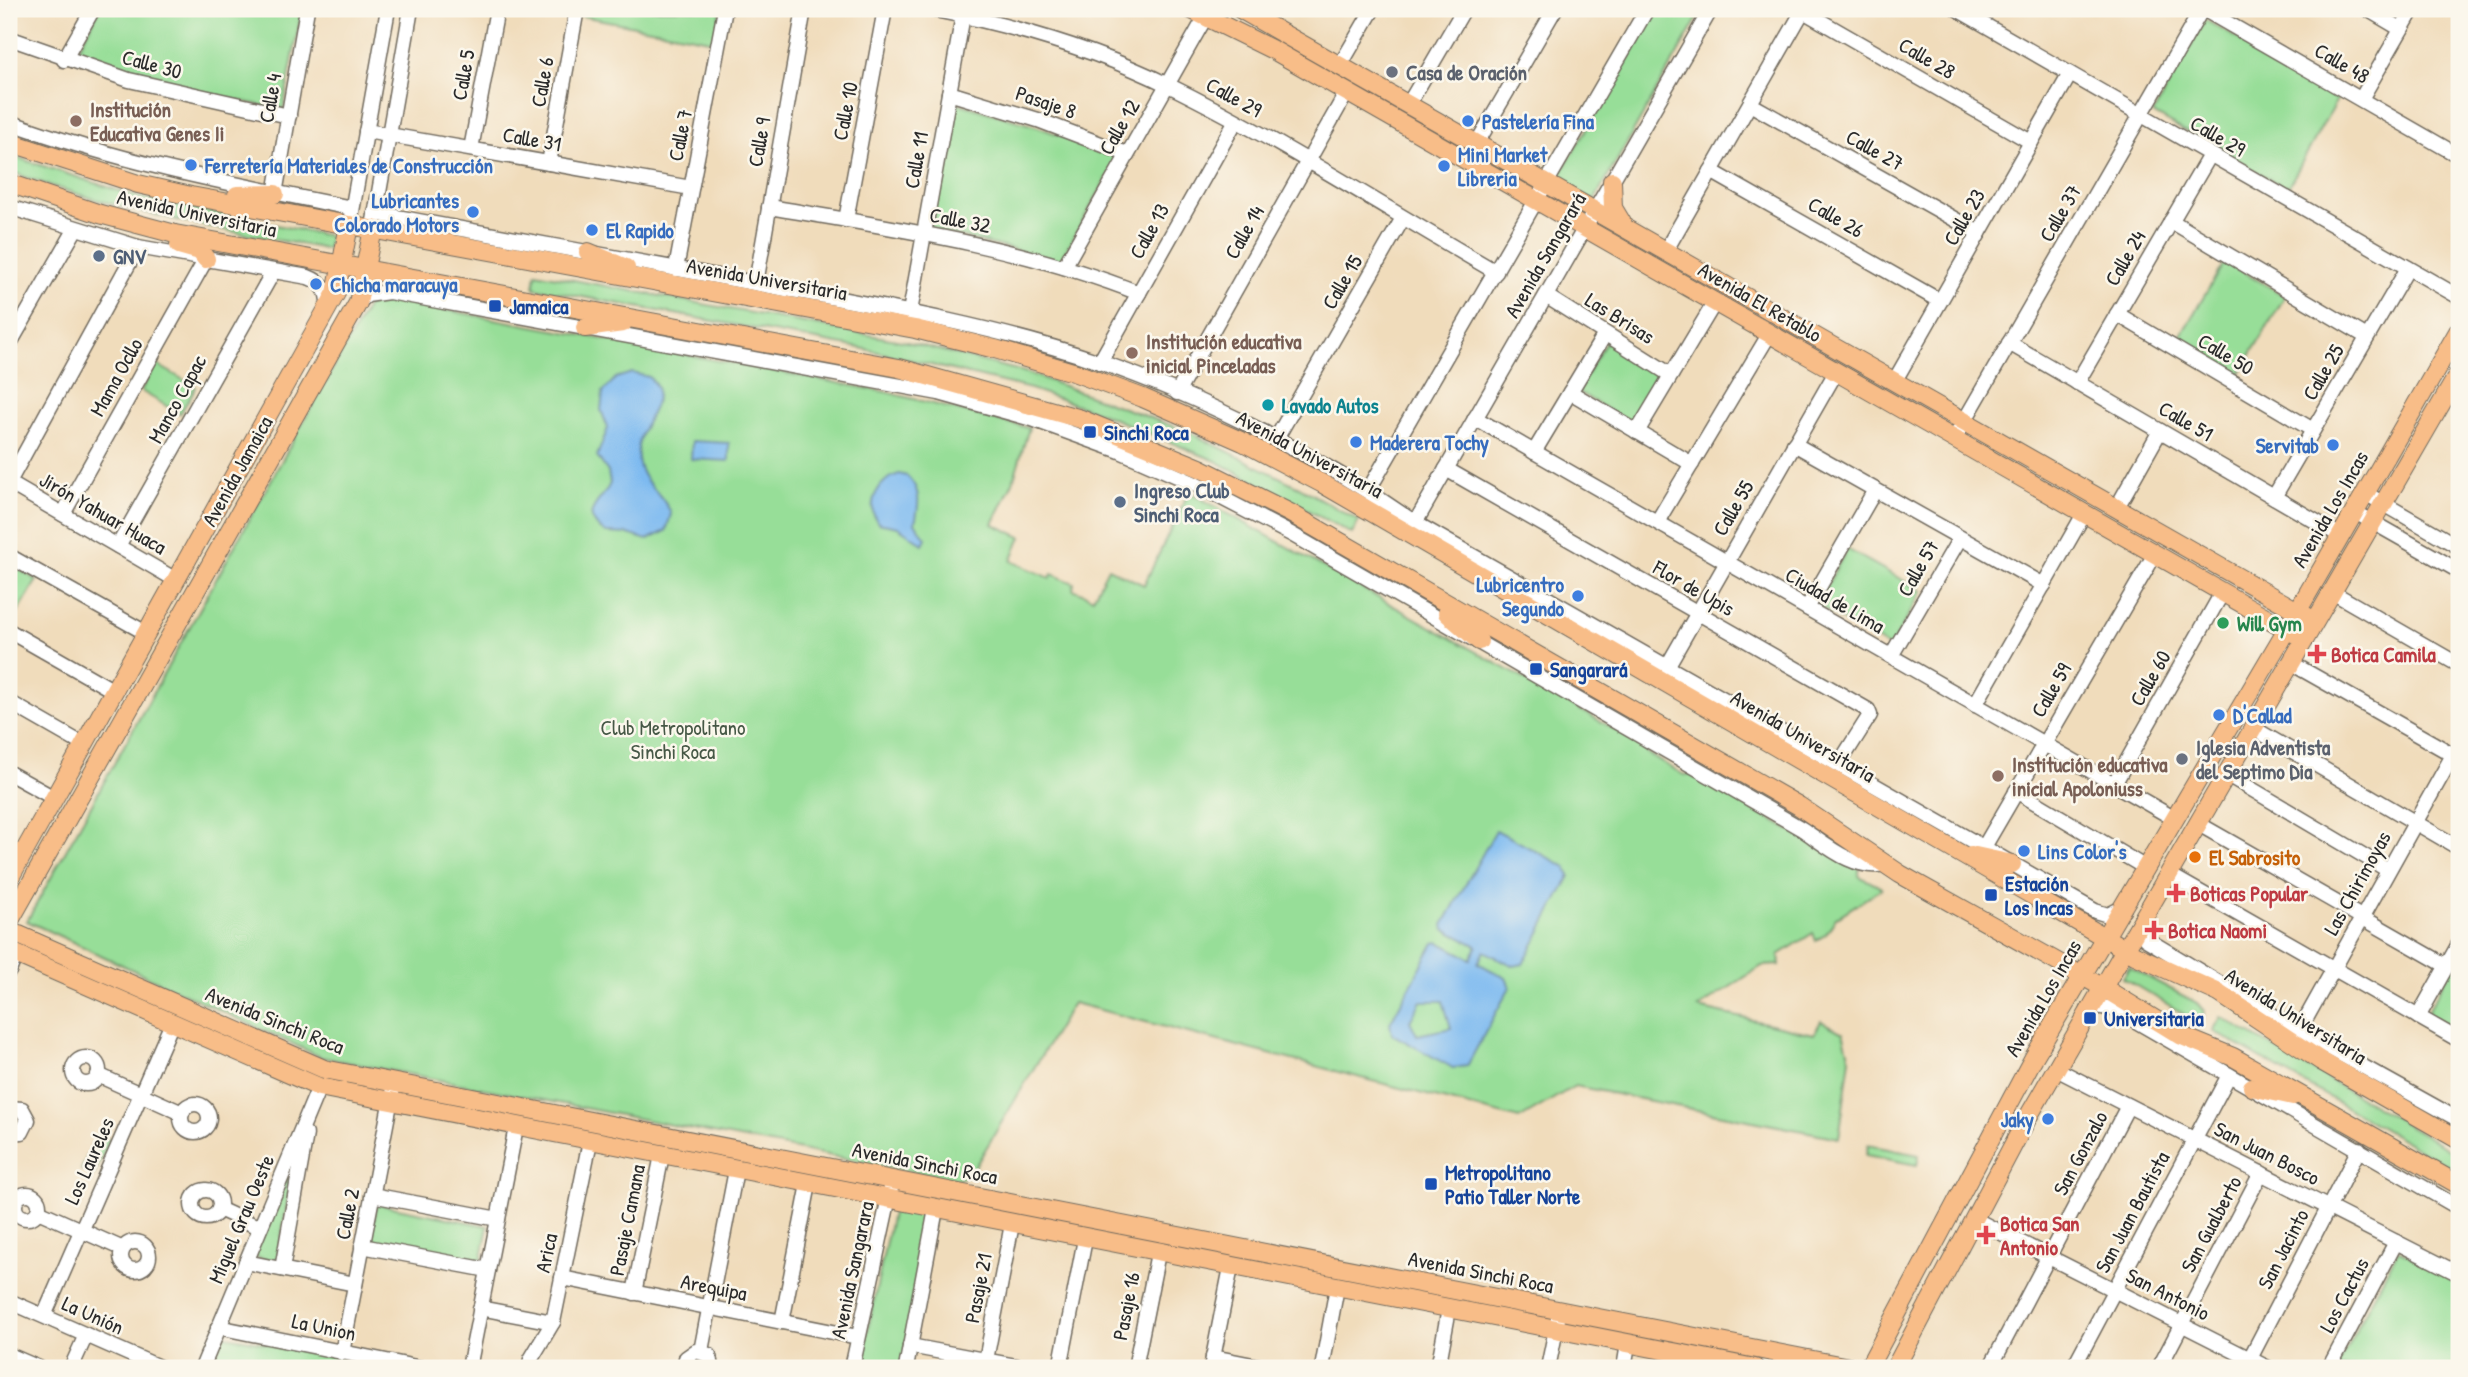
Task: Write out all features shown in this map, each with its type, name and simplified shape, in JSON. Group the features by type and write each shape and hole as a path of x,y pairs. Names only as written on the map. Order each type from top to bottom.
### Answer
{"main road":[{"name":"Avenida El Retablo","path":"1245,10 2315,621"},
{"name":"Avenida El Retablo","path":"1202,11 2304,639"},
{"name":"Avenida Universitaria","path":"9,142 138,184 191,196 374,221 659,282 915,329 1076,373 1194,419 1347,498 2124,949 2149,963 2219,993 2322,1061 2459,1140"},
{"path":"1612,181 1613,208 1624,226"},
{"name":"Avenida Universitaria","path":"9,183 135,224 343,266 899,368 1081,419 1211,473 1290,513 1799,806 1885,864 2102,987 2182,1036 2233,1057 2459,1185"},
{"path":"191,196 275,194"},
{"name":"Avenida Jamaica","path":"9,878 15,853 54,798 328,309 336,293 343,266 351,217"},
{"name":"Avenida Jamaica","path":"9,922 358,303 374,221"},
{"path":"135,224 157,238 200,250 206,259"},
{"path":"588,252 659,282"},
{"path":"585,328 640,320"},
{"name":"Avenida Los Incas","path":"1868,1368 2008,1106 2459,330"},
{"name":"Avenida Los Incas","path":"1895,1368 2088,1010 2459,373"},
{"path":"1422,589 1434,604 1479,641"},
{"path":"2180,811 2200,819"},
{"path":"1953,851 2012,864"},
{"name":"Avenida Sinchi Roca","path":"9,937 19,935 324,1069 1854,1368"},
{"name":"Avenida Sinchi Roca","path":"11,959 172,1023 319,1087 1085,1239 1628,1343 1701,1363 1755,1368"},
{"path":"2255,1004 2322,1061"},
{"path":"2252,1087 2310,1099"},
{"path":"2008,1106 2028,1117"},
{"path":"972,1216 975,1196"}],"street":[{"path":"64,60 93,9"},
{"name":"Calle 4","path":"275,194 307,9"},
{"name":"Avenida Jamaica","path":"351,217 388,9"},
{"name":"Avenida Jamaica","path":"374,221 411,9"},
{"name":"Calle 5","path":"471,149 497,9"},
{"name":"Calle 6","path":"549,163 577,9"},
{"name":"Calle 7","path":"676,269 725,9"},
{"name":"Calle 9","path":"756,283 804,9"},
{"name":"Calle 10","path":"846,220 886,9"},
{"name":"Calle 29","path":"930,9 962,15 1060,43 1167,85 1308,162 1496,272"},
{"path":"1341,64 1373,9"},
{"path":"1408,105 1464,9"},
{"path":"1477,143 1555,9"},
{"name":"Avenida Sangarará","path":"1368,491 1647,9"},
{"name":"Avenida Sangarará","path":"1415,523 1710,9"},
{"name":"Calle 29","path":"1957,9 2459,297"},
{"name":"Calle 48","path":"2202,9 2459,156"},
{"name":"Calle 37","path":"1954,439 2202,9"},
{"path":"2367,9 2401,29"},
{"path":"2361,99 2413,9"},
{"path":"1666,250 1803,10"},
{"name":"Calle 28","path":"1803,10 2031,142"},
{"name":"Calle 12","path":"1064,267 1167,85 1202,11"},
{"name":"Calle 11","path":"910,312 962,15"},
{"name":"Calle 30","path":"9,38 64,60 177,93 289,116"},
{"name":"Calle 23","path":"1894,382 2070,74"},
{"name":"Calle 14","path":"1177,393 1347,92"},
{"name":"Pasaje 8","path":"949,93 1038,120 1128,155"},
{"name":"Calle 27","path":"1749,104 1979,233"},
{"path":"371,105 381,110 394,109"},
{"name":"Avenida Universitaria","path":"9,122 110,157 275,194 351,217"},
{"name":"Calle 13","path":"1100,362 1235,122"},
{"name":"Calle 31","path":"366,131 691,188"},
{"name":"Calle 24","path":"2077,383 2210,155"},
{"name":"Calle 26","path":"1711,170 1940,301"},
{"name":"Avenida Universitaria","path":"9,207 75,230 138,247 318,281 329,296 328,309"},
{"name":"Calle 32","path":"769,207 991,247 1064,267 1139,293"},
{"name":"Calle 15","path":"1276,439 1403,218"},
{"name":"Avenida Universitaria","path":"374,221 588,252 910,312 1100,362 1177,393 1276,439 1368,491 1415,523 2103,915 2122,908"},
{"path":"2171,221 2367,337"},
{"path":"9,345 75,230"},
{"path":"9,482 138,247"},
{"name":"Mama Ocllo","path":"63,514 206,259"},
{"name":"Calle 25","path":"2274,497 2408,268"},
{"name":"Manco Capac","path":"118,546 273,272"},
{"name":"Avenida Universitaria","path":"358,303 367,295 389,292 905,386 1043,422 1120,450 1193,483 1291,534 1802,829 1831,849 1863,865 1885,864"},
{"name":"Las Brisas","path":"1546,296 1671,375"},
{"path":"1637,432 1715,302"},
{"name":"Calle 50","path":"2117,314 2313,430"},
{"path":"1657,522 1770,333"},
{"path":"1534,452 1605,334"},
{"name":"Calle 51","path":"2009,343 2341,536"},
{"name":"Calle 55","path":"1668,665 1836,372"},
{"path":"1570,393 1692,464"},
{"name":"Ciudad de Lima","path":"1475,418 2114,784 2180,811"},
{"path":"2116,509 2160,431"},
{"path":"1794,444 2043,585"},
{"name":"Flor de Upis","path":"1446,469 1868,710 1870,715 1839,764"},
{"name":"Jirón Yahuar Huaca","path":"9,482 176,580"},
{"path":"1807,608 1875,490"},
{"path":"2365,493 2459,545"},
{"path":"2355,512 2459,572"},
{"path":"1975,705 2084,514"},
{"name":"Calle 57","path":"1891,656 1960,538"},
{"name":"Calle 59","path":"1984,847 2155,554"},
{"path":"9,556 146,633"},
{"path":"2332,592 2459,665"},
{"name":"Calle 60","path":"2114,784 2222,593"},
{"path":"9,631 114,691"},
{"path":"2291,663 2456,757"},
{"path":"9,702 83,745"},
{"path":"2253,728 2459,848"},
{"name":"Las Chirimoyas","path":"2299,1031 2388,870 2456,757"},
{"path":"9,773 54,798"},
{"path":"2226,774 2388,870"},
{"path":"2017,792 2146,868"},
{"path":"2200,819 2446,966"},
{"path":"2168,874 2459,1040"},
{"name":"Avenida Universitaria","path":"2142,918 2140,927 2146,939 2299,1031 2458,1116"},
{"path":"2418,1017 2459,944"},
{"path":"2088,1010 2096,1006 2113,1007 2459,1208"},
{"name":"Los Laureles","path":"44,1316 172,1023"},
{"name":"San Juan Bosco","path":"2056,1069 2459,1273"},
{"path":"98,1075 182,1112"},
{"name":"San Juan Bautista","path":"2073,1368 2229,1075"},
{"name":"Calle 2","path":"342,1353 394,1083"},
{"name":"Miguel Grau Oeste","path":"202,1368 319,1087"},
{"name":"San Gonzalo","path":"1990,1368 2128,1106"},
{"path":"9,1108 22,1109 28,1120 22,1132 9,1133"},
{"path":"282,1269 311,1109"},
{"path":"468,1368 516,1127"},
{"name":"Arica","path":"529,1368 531,1359 553,1322 590,1141"},
{"name":"San Jacinto","path":"2248,1364 2359,1149"},
{"name":"Pasaje Camana","path":"634,1293 662,1155"},
{"path":"701,1351 736,1170"},
{"name":"San Gualberto","path":"2159,1368 2261,1173"},
{"name":"Avenida Sangarara","path":"852,1368 893,1180"},
{"path":"782,1322 809,1184"},
{"path":"372,1195 498,1219"},
{"path":"219,1209 260,1228"},
{"path":"906,1368 936,1209"},
{"path":"38,1211 123,1249"},
{"name":"San Antonio","path":"1974,1219 2182,1325 2248,1364 2267,1368"},
{"name":"Pasaje 21","path":"986,1360 1012,1224"},
{"path":"1059,1368 1085,1239"},
{"name":"Los Cactus","path":"2329,1368 2396,1242"},
{"path":"362,1246 488,1270"},
{"name":"Pasaje 16","path":"1135,1368 1158,1253"},
{"path":"246,1262 355,1284"},
{"path":"1231,1267 1212,1363 1268,1368"},
{"name":"Arequipa","path":"562,1278 858,1337"},
{"path":"1322,1368 1337,1287"},
{"name":"La Unión","path":"9,1301 161,1368"},
{"path":"480,1308 553,1322"},
{"path":"1438,1368 1449,1308"},
{"path":"1548,1368 1560,1311"},
{"name":"La Union","path":"218,1327 421,1368"},
{"path":"71,1368 86,1335"},
{"path":"1623,1368 1628,1343"},
{"path":"910,1346 1027,1368"},
{"path":"194,1368 209,1349"},
{"path":"685,1368 688,1354 701,1351"},
{"path":"701,1351 711,1359 711,1368"},
{"path":"9,1355 23,1365 39,1368"}],"green space":[{"path":"100,9 302,9 283,110 179,88 73,58"},
{"path":"583,9 721,9 715,41 581,16"},
{"path":"1657,9 1703,9 1594,201 1556,181"},
{"path":"2205,20 2339,96 2287,189 2153,113"},
{"path":"954,102 1038,127 1119,157 1060,261 929,229"},
{"path":"9,155 138,197 330,236 327,249 206,226 87,197 9,171"},
{"path":"2225,261 2285,296 2237,378 2177,342"},
{"path":"536,273 907,342 1028,373 1189,432 1299,487 1359,521 1352,534 1216,461 1098,412 1031,389 865,349 534,288"},
{"name":"Club Metropolitano Sinchi Roca","path":"382,298 886,392 1029,428 1013,482 993,524 1021,537 1011,561 1050,578 1052,574 1074,583 1073,589 1093,598 1108,568 1144,585 1189,492 1641,744 1647,753 1684,775 1689,774 1859,869 1859,876 1882,888 1836,918 1826,934 1816,941 1813,933 1779,955 1780,965 1762,966 1698,1008 1814,1034 1821,1021 1843,1033 1850,1058 1839,1138 1575,1086 1519,1119 1073,1003 970,1175 956,1180 321,1057 27,921 368,305"},
{"path":"1607,340 1665,376 1634,426 1577,391"},
{"path":"156,364 196,387 180,414 141,391"},
{"path":"1847,549 1922,591 1890,648 1816,605"},
{"path":"9,564 37,580 11,624 9,623"},
{"path":"2459,954 2459,1033 2426,1014"},
{"path":"2129,967 2197,1003 2204,1011 2203,1018 2191,1018 2123,978"},
{"path":"2221,1017 2459,1155 2459,1172 2213,1031"},
{"path":"97,1134 110,1140 94,1175 81,1170"},
{"path":"1868,1145 1919,1155 1917,1165 1866,1155"},
{"path":"289,1169 293,1170 277,1262 256,1257 254,1252"},
{"path":"377,1204 488,1226 481,1262 370,1240"},
{"path":"893,1208 933,1216 902,1368 860,1368"},
{"path":"2398,1250 2459,1280 2459,1368 2336,1368"},
{"path":"222,1335 397,1368 210,1368"}],"water":[{"path":"632,373 649,377 657,387 655,404 640,438 638,459 643,475 671,514 666,531 647,540 628,534 606,533 592,519 594,507 610,483 608,472 597,456 608,428 601,410 603,392 616,378"},
{"path":"692,441 729,443 729,461 691,459"},
{"path":"899,474 912,481 917,492 915,523 926,538 923,544 898,527 878,523 874,516 873,501 880,487"},
{"path":"1496,830 1566,867 1570,876 1523,964 1514,966 1484,951 1478,963 1506,978 1510,987 1467,1066 1453,1068 1392,1034 1390,1023 1434,943 1439,942 1471,959 1477,946 1444,929 1443,925","holes":["1421,1001 1443,1001 1451,1028 1417,1035 1410,1021"]}],"place":[{"name":"Casa de Oración","path":"1392,72"},
{"name":"Institución Educativa Genes Ii","path":"76,121"},
{"name":"Pastelería Fina","path":"1468,121"},
{"name":"Ferretería Materiales de Construcción","path":"191,165"},
{"name":"Mini Market Libreria","path":"1444,166"},
{"name":"Lubricantes Colorado Motors","path":"473,212"},
{"name":"El Rapido","path":"592,230"},
{"name":"GNV","path":"99,256"},
{"name":"Chicha maracuya","path":"316,284"},
{"name":"Jamaica","path":"495,306"},
{"name":"Institución educativa inicial Pinceladas","path":"1132,353"},
{"name":"Lavado Autos","path":"1268,405"},
{"name":"Sinchi Roca","path":"1090,432"},
{"name":"Maderera Tochy","path":"1356,442"},
{"name":"Servitab","path":"2333,445"},
{"name":"Ingreso Club Sinchi Roca","path":"1120,502"},
{"name":"Lubricentro Segundo","path":"1578,596"},
{"name":"Will Gym","path":"2223,623"},
{"name":"Botica Camila","path":"2317,654"},
{"name":"Sangarará","path":"1536,669"},
{"name":"D'Callad","path":"2219,715"},
{"name":"Iglesia Adventista del Septimo Dia","path":"2182,759"},
{"name":"Institución educativa inicial Apoloniuss","path":"1998,776"},
{"name":"Lins Color's","path":"2024,851"},
{"name":"El Sabrosito","path":"2195,857"},
{"name":"Boticas Popular","path":"2176,893"},
{"name":"Estación Los Incas","path":"1991,895"},
{"name":"Botica Naomi","path":"2154,930"},
{"name":"Universitaria","path":"2090,1018"},
{"name":"Jaky","path":"2048,1119"},
{"name":"Metropolitano Patio Taller Norte","path":"1431,1184"},
{"name":"Botica San Antonio","path":"1986,1235"}]}
